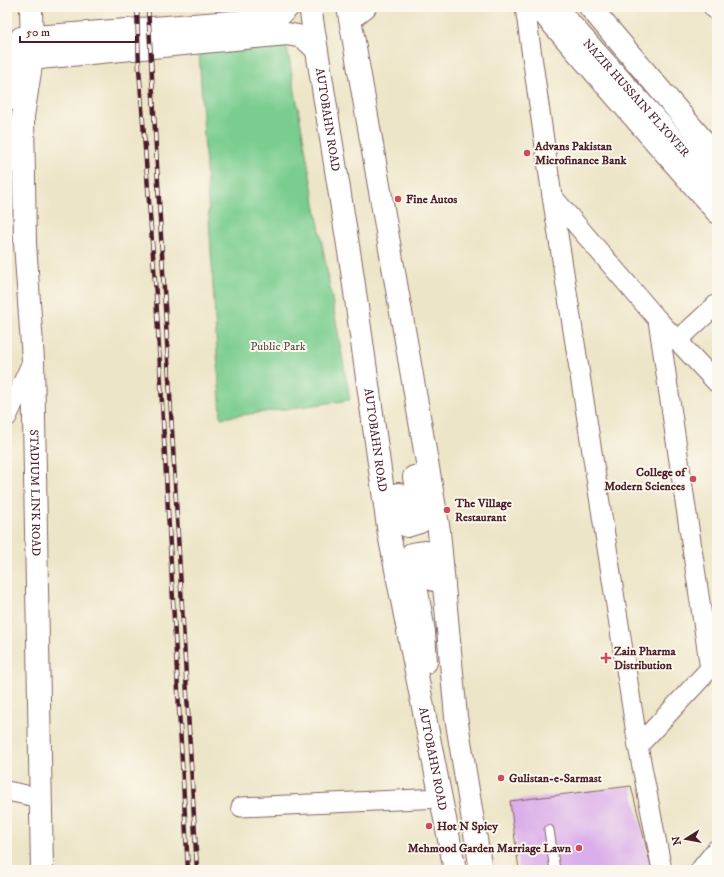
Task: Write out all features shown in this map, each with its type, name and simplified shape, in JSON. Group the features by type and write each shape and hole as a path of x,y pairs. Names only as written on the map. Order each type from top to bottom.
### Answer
{"main road":[{"path":"19,7 26,37"},
{"path":"7,163 23,116 26,37 31,7"},
{"path":"26,37 271,19 288,7"},
{"name":"AUTOBAHN ROAD","path":"310,7 351,264 389,534 455,870"},
{"path":"538,7 717,212"},
{"name":"NAZIR HUSSAIN FLYOVER","path":"555,7 717,188"},
{"path":"590,7 717,157"},
{"path":"354,11 412,378 439,531 456,717 481,870"},
{"path":"26,60 287,34 303,37 316,49"},
{"path":"7,100 26,60"},
{"name":"STADIUM LINK ROAD","path":"23,116 25,243 33,360 42,870"},
{"path":"368,380 385,411 403,523 407,526 417,524 421,520 402,399 412,378"},
{"path":"433,757 424,632 411,557 412,554 423,551 428,554 448,632"},
{"path":"702,870 717,851"}],"street":[{"path":"525,7 552,196 638,746 662,870"},
{"path":"713,7 717,11"},
{"path":"552,196 658,320 717,383"},
{"path":"677,341 717,304"},
{"path":"638,746 713,665 658,320"},
{"path":"7,417 33,360"},
{"path":"7,791 41,798"},
{"path":"241,807 441,798"}],"lane":[{"path":"549,830 555,870"}],"green space":[{"name":"Public Park","path":"287,46 350,400 221,418 199,52"}],"building":[{"path":"631,786 652,870 519,870 510,801"}],"railway":[{"path":"137,7 139,68 156,295 188,870"},
{"path":"148,7 197,870"}],"place":[{"name":"Advans Pakistan Microfinance Bank","path":"527,153"},
{"name":"Fine Autos","path":"398,199"},
{"name":"College of Modern Sciences","path":"693,479"},
{"name":"The Village Restaurant","path":"447,510"},
{"name":"Zain Pharma Distribution","path":"606,658"},
{"name":"Gulistan-e-Sarmast","path":"501,778"},
{"name":"Hot N Spicy","path":"429,826"},
{"name":"Mehmood Garden Marriage Lawn","path":"579,848"}]}
